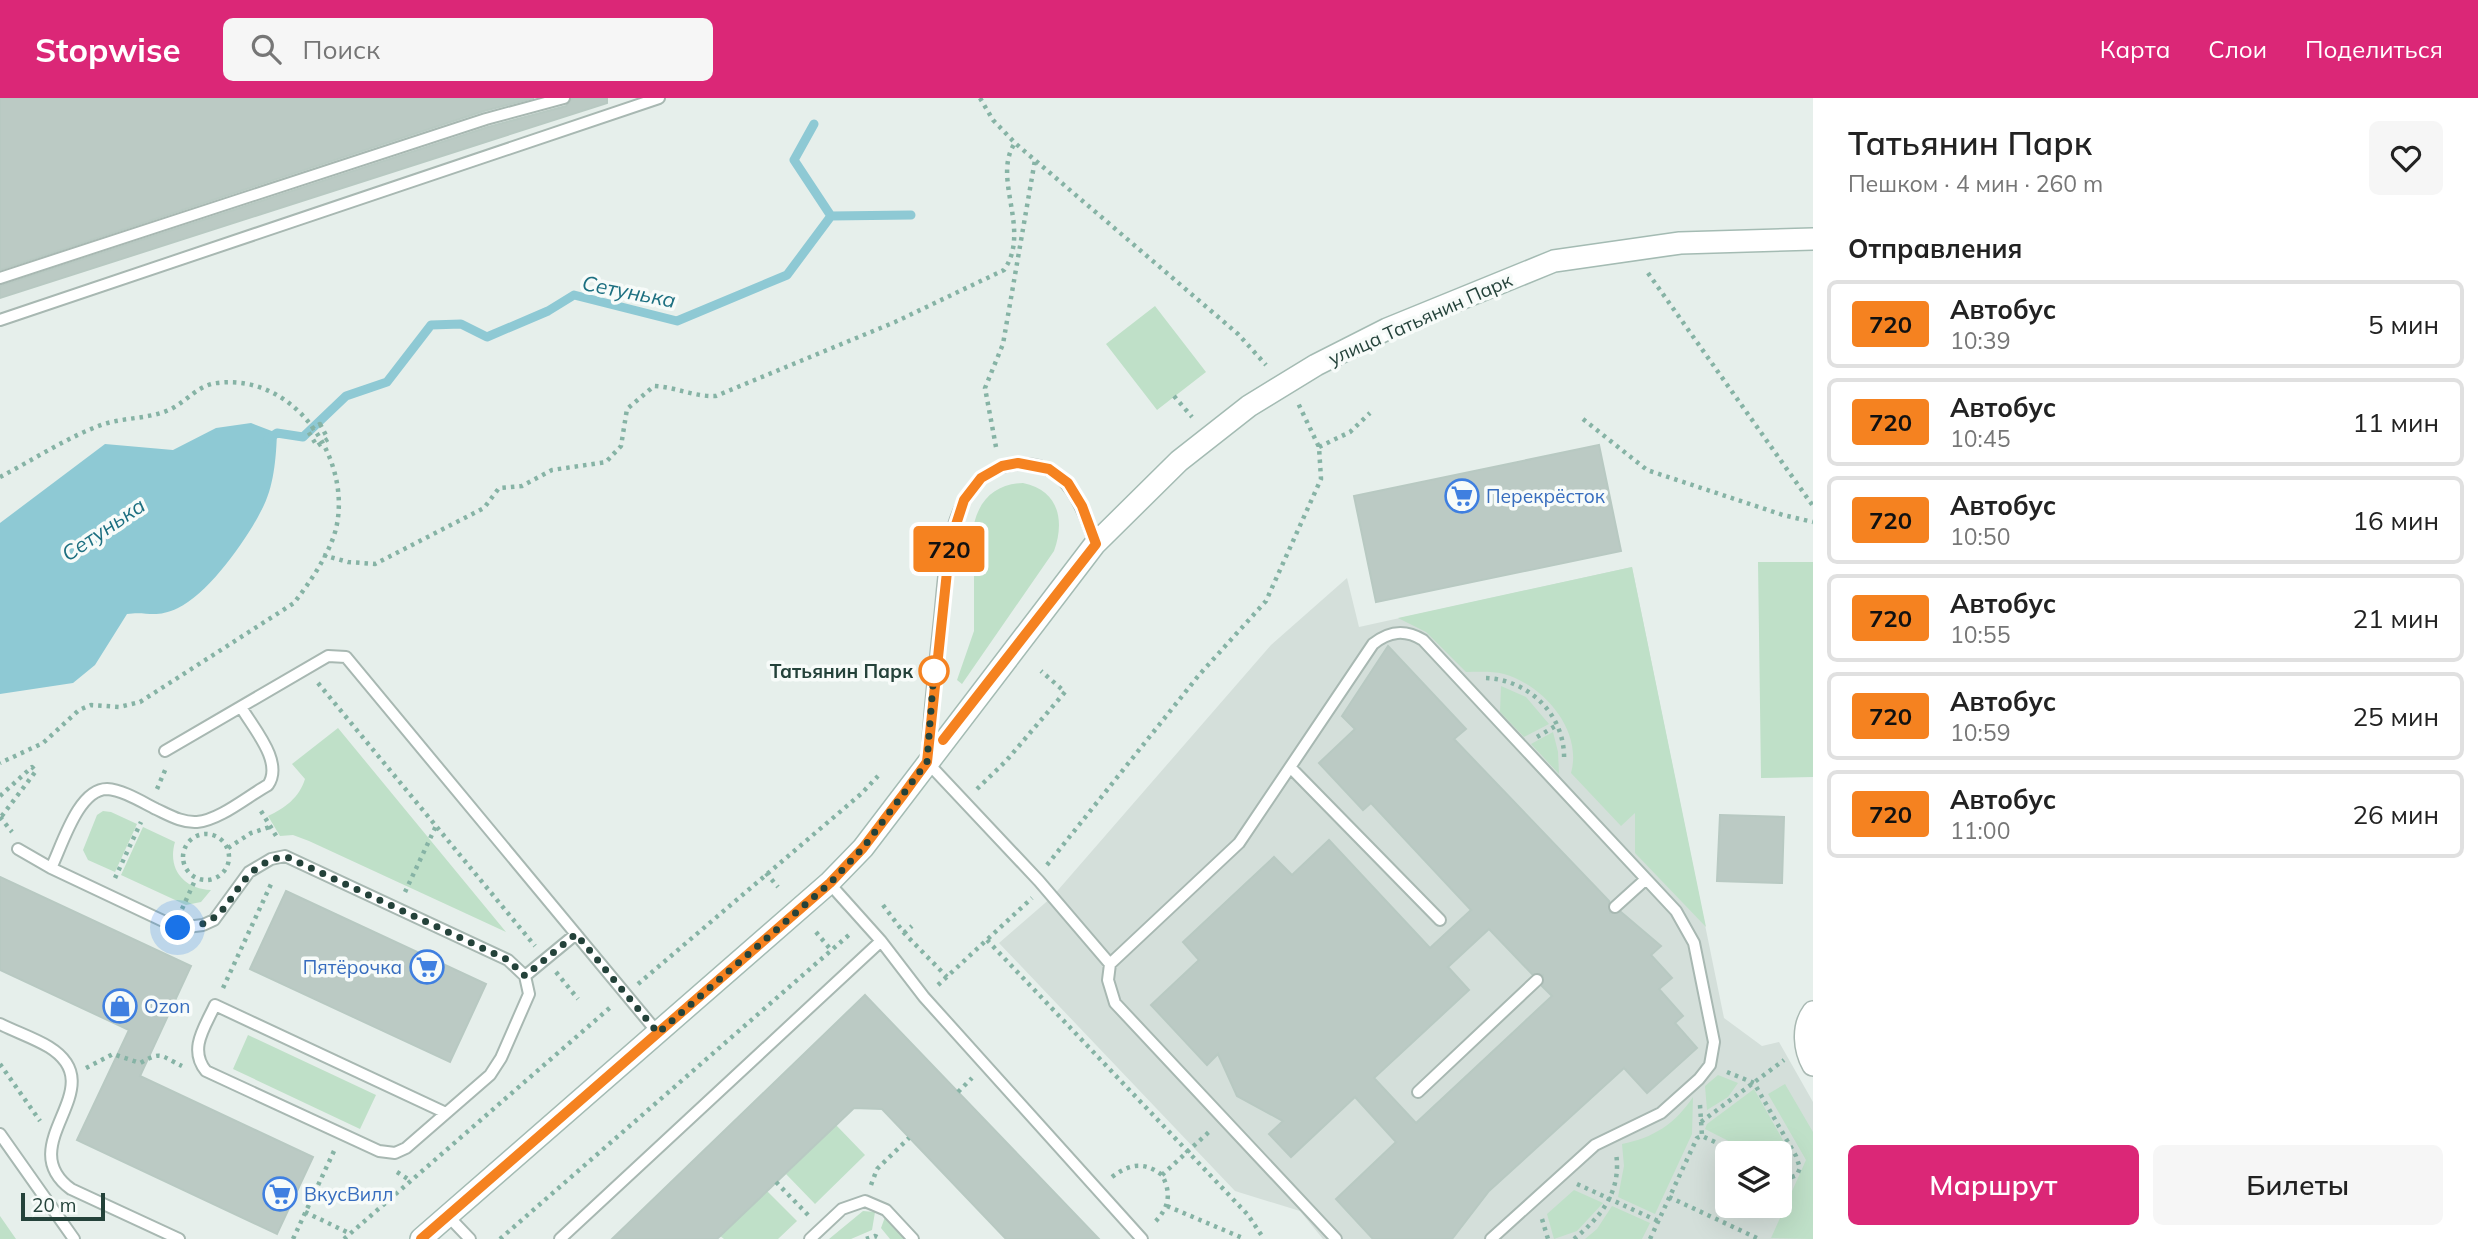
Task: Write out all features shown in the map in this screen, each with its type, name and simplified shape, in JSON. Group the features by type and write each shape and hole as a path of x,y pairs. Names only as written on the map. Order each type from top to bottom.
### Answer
{"street":[{"name":"улица Татьянин Парк","path":"421,1239 830,883 863,848 1096,544 1170,469 1249,406 1316,365 1425,312 1566,259 1679,243 1813,239"},
{"path":"1813,1012 1805,1032 1806,1047 1813,1065"}],"lane":[{"path":"0,278 486,119 564,98"},
{"path":"0,320 659,98"},
{"path":"1096,544 1082,506 1068,483 1049,469 1018,463 1002,466 981,478 964,500 950,543 927,762 1039,881 1110,964"},
{"path":"1336,1239 1115,1003 1108,980 1110,964 1231,852 1373,645 1390,634 1407,633 1423,640 1681,918 1694,943 1714,1042 1710,1065 1699,1079 1654,1118 1595,1145 1491,1239"},
{"path":"165,751 334,654 351,661 658,1033"},
{"path":"51,868 81,803 93,793 109,789 175,817 195,822 215,816 268,785 273,777 274,764 241,707"},
{"path":"1291,768 1440,920"},
{"path":"18,849 51,868 174,926 191,928 214,920 249,872 271,859 285,856 508,960 525,976 528,994 501,1058 490,1074 446,1113 406,1148 395,1153 379,1151 206,1071 200,1064 197,1048 215,1005 446,1113"},
{"path":"1615,907 1646,879"},
{"path":"830,883 881,941 924,997 1141,1238"},
{"path":"525,976 576,934"},
{"path":"560,1239 881,941"},
{"path":"1418,1092 1537,980"},
{"path":"0,1024 50,1048 61,1058 70,1077 69,1101 52,1139 49,1160 58,1179 71,1189 179,1239"},
{"path":"0,1134 74,1239"},
{"path":"810,1239 842,1209 865,1201 886,1210 913,1239"},
{"path":"448,1216 470,1239"},
{"path":"1503,1239 1508,1224"}],"path":[{"path":"980,98 993,120 1014,143 1238,334 1266,365"},
{"path":"323,555 348,562 375,564 484,508 499,488 522,486 552,470 606,462 621,446 628,409 654,386 671,387 695,395 716,396 895,322 1004,270 1013,250 1015,216 1009,192 1007,153 1014,143"},
{"path":"996,447 985,388 1003,344 1035,159"},
{"path":"1642,264 1813,506"},
{"path":"0,477 103,425 147,417 173,408 190,394 216,383 261,389 281,398 313,428 323,442 334,466 338,489 337,525 323,555 294,603 140,702 119,707 91,705 79,710 43,743 0,763"},
{"path":"1174,396 1192,417"},
{"path":"924,997 1032,898 1051,856 1199,675 1266,601 1321,479 1319,447 1297,402"},
{"path":"1319,447 1350,432 1370,413"},
{"path":"1583,419 1647,470 1783,515 1813,522"},
{"path":"306,668 578,999"},
{"path":"964,801 1006,761 1065,692 1041,671"},
{"path":"1461,681 1477,677 1508,681 1537,697 1548,709 1562,738 1564,754 1560,787"},
{"path":"0,796 33,767 36,771 0,817"},
{"path":"397,908 436,825"},
{"path":"228,848 251,833 271,827"},
{"path":"211,833 222,838 230,859 226,869 218,877 207,880 196,878 187,871 183,860 184,849 190,839 211,833"},
{"path":"766,873 778,887"},
{"path":"174,926 196,878"},
{"path":"883,905 904,933 947,977"},
{"path":"904,933 912,926"},
{"path":"500,1239 855,930"},
{"path":"816,932 831,950"},
{"path":"987,940 1186,1153 1248,1215 1264,1239"},
{"path":"70,1077 113,1054 140,1063 151,1054 157,1054 188,1069 200,1064"},
{"path":"1701,1122 1786,1058"},
{"path":"0,1065 52,1139"},
{"path":"1710,1065 1754,1083 1786,1141"},
{"path":"1699,1079 1702,1136"},
{"path":"958,1092 964,1085"},
{"path":"293,1239 342,1134"},
{"path":"1574,1239 1595,1221 1610,1199 1616,1175 1614,1135"},
{"path":"1702,1136 1715,1142"},
{"path":"1650,1239 1695,1140 1702,1136"},
{"path":"865,1201 877,1169 909,1138"},
{"path":"1161,1175 1191,1147"},
{"path":"1792,1151 1799,1164 1799,1173 1795,1177 1792,1176"},
{"path":"1098,1188 1128,1166 1142,1165 1161,1175 1167,1186 1167,1206 1141,1238"},
{"path":"1561,1176 1658,1221"},
{"path":"776,1182 821,1229"},
{"path":"1669,1198 1759,1239"},
{"path":"1167,1206 1245,1239"},
{"path":"305,1212 351,1234"},
{"path":"866,1239 875,1236 881,1239"}],"shaded area":[{"path":"1632,567 1724,1018 1762,1046 1779,1042 1813,1102 1813,1239 1323,1239 1300,1211 1235,1191 999,943 1052,897 1271,645 1347,578 1359,627"}],"green space":[{"path":"1155,306 1206,372 1157,410 1106,344"},
{"path":"1023,483 1045,492 1056,508 1059,529 1054,551 962,684 957,680 974,631 974,524 981,507 991,494 1005,486"},
{"path":"1758,562 1813,562 1813,777 1761,778"},
{"path":"1632,567 1706,927 1635,853 1635,813 1621,826 1571,773 1571,741 1557,712 1546,699 1533,688 1504,674 1466,672 1426,632 1398,618"},
{"path":"1501,686 1526,697 1549,724 1524,737 1500,712"},
{"path":"338,728 506,932 309,841 293,835 280,836 268,816 291,802 305,779 292,764"},
{"path":"1553,732 1558,752 1559,774 1531,744"},
{"path":"103,811 137,824 115,872 88,860 83,850 97,815"},
{"path":"143,827 175,842 173,861 180,876 193,886 211,890 201,902 186,905 121,875"},
{"path":"248,1035 376,1095 360,1129 233,1069"},
{"path":"1718,1075 1738,1083 1728,1097 1707,1110 1705,1086"},
{"path":"1785,1084 1813,1132 1813,1239 1771,1238 1780,1218 1792,1218 1792,1191 1806,1160 1768,1094"},
{"path":"1754,1089 1783,1141 1728,1141 1705,1129 1707,1124"},
{"path":"1693,1097 1692,1134 1655,1214 1618,1197 1624,1166 1622,1144 1653,1134 1679,1115"},
{"path":"836,1125 865,1155 815,1204 786,1174"},
{"path":"1574,1190 1603,1203 1577,1231 1554,1239 1547,1214"},
{"path":"767,1191 797,1221 778,1239 724,1239 720,1236"},
{"path":"1612,1206 1650,1223 1642,1239 1585,1239 1597,1229"},
{"path":"863,1211 875,1212 872,1230 851,1239 829,1239"},
{"path":"0,1216 16,1239 0,1239"},
{"path":"885,1217 906,1239 890,1239 881,1228"}],"water":[{"path":"251,423 277,433 272,483 254,523 236,551 202,591 190,601 170,611 127,614 95,665 73,683 0,694 0,523 105,444 173,450 216,428"}],"building":[{"path":"0,98 534,98 484,111 0,270"},
{"path":"572,98 607,98 607,103 0,298 0,286 488,127 566,106"},
{"path":"1599,445 1621,551 1376,602 1354,496"},
{"path":"1388,646 1466,729 1454,739 1609,901 1610,913 1621,912 1661,946 1651,955 1672,978 1659,989 1683,1016 1675,1023 1697,1048 1647,1093 1624,1068 1489,1191 1452,1239 1373,1239 1336,1199 1396,1142 1355,1097 1291,1157 1269,1134 1283,1121 1237,1096 1218,1054 1207,1065 1151,1005 1199,960 1183,942 1274,857 1292,875 1329,840 1430,948 1471,910 1371,803 1363,810 1319,763 1355,729 1342,716","holes":["1489,929 1532,974 1543,975 1542,986 1552,996 1416,1123 1374,1078 1469,990 1448,967"]},
{"path":"1720,815 1784,817 1782,883 1717,881"},
{"path":"0,877 191,966 140,1076 313,1157 277,1234 77,1140 129,1030 0,970"},
{"path":"286,891 486,984 450,1062 250,969"},
{"path":"865,995 1099,1239 1006,1239 882,1109 854,1108 717,1239 612,1239"}],"waterway":[{"path":"814,124 794,160 831,216"},
{"name":"Сетунька","path":"268,439 277,433 303,437 346,396 387,382 431,325 461,324 487,337 548,311 574,295 677,321 787,275 831,216 911,215"}],"bus line":[{"name":"720","path":"421,1239 768,938 830,883 863,848 927,762 944,584 955,520 964,500 981,478 1002,466 1018,463 1049,469 1068,483 1082,506 1096,544 943,740"}],"place":[{"name":"Перекрёсток","path":"1462,496"},
{"name":"Татьянин Парк","path":"934,671"},
{"name":"Пятёрочка","path":"427,967"},
{"name":"Ozon","path":"120,1006"},
{"name":"ВкусВилл","path":"280,1194"}],"route":[{"path":"178,928 191,928 214,920 249,872 259,864 285,856 508,960 525,976 576,934 658,1033 830,883 863,848 927,762 934,671"}]}
